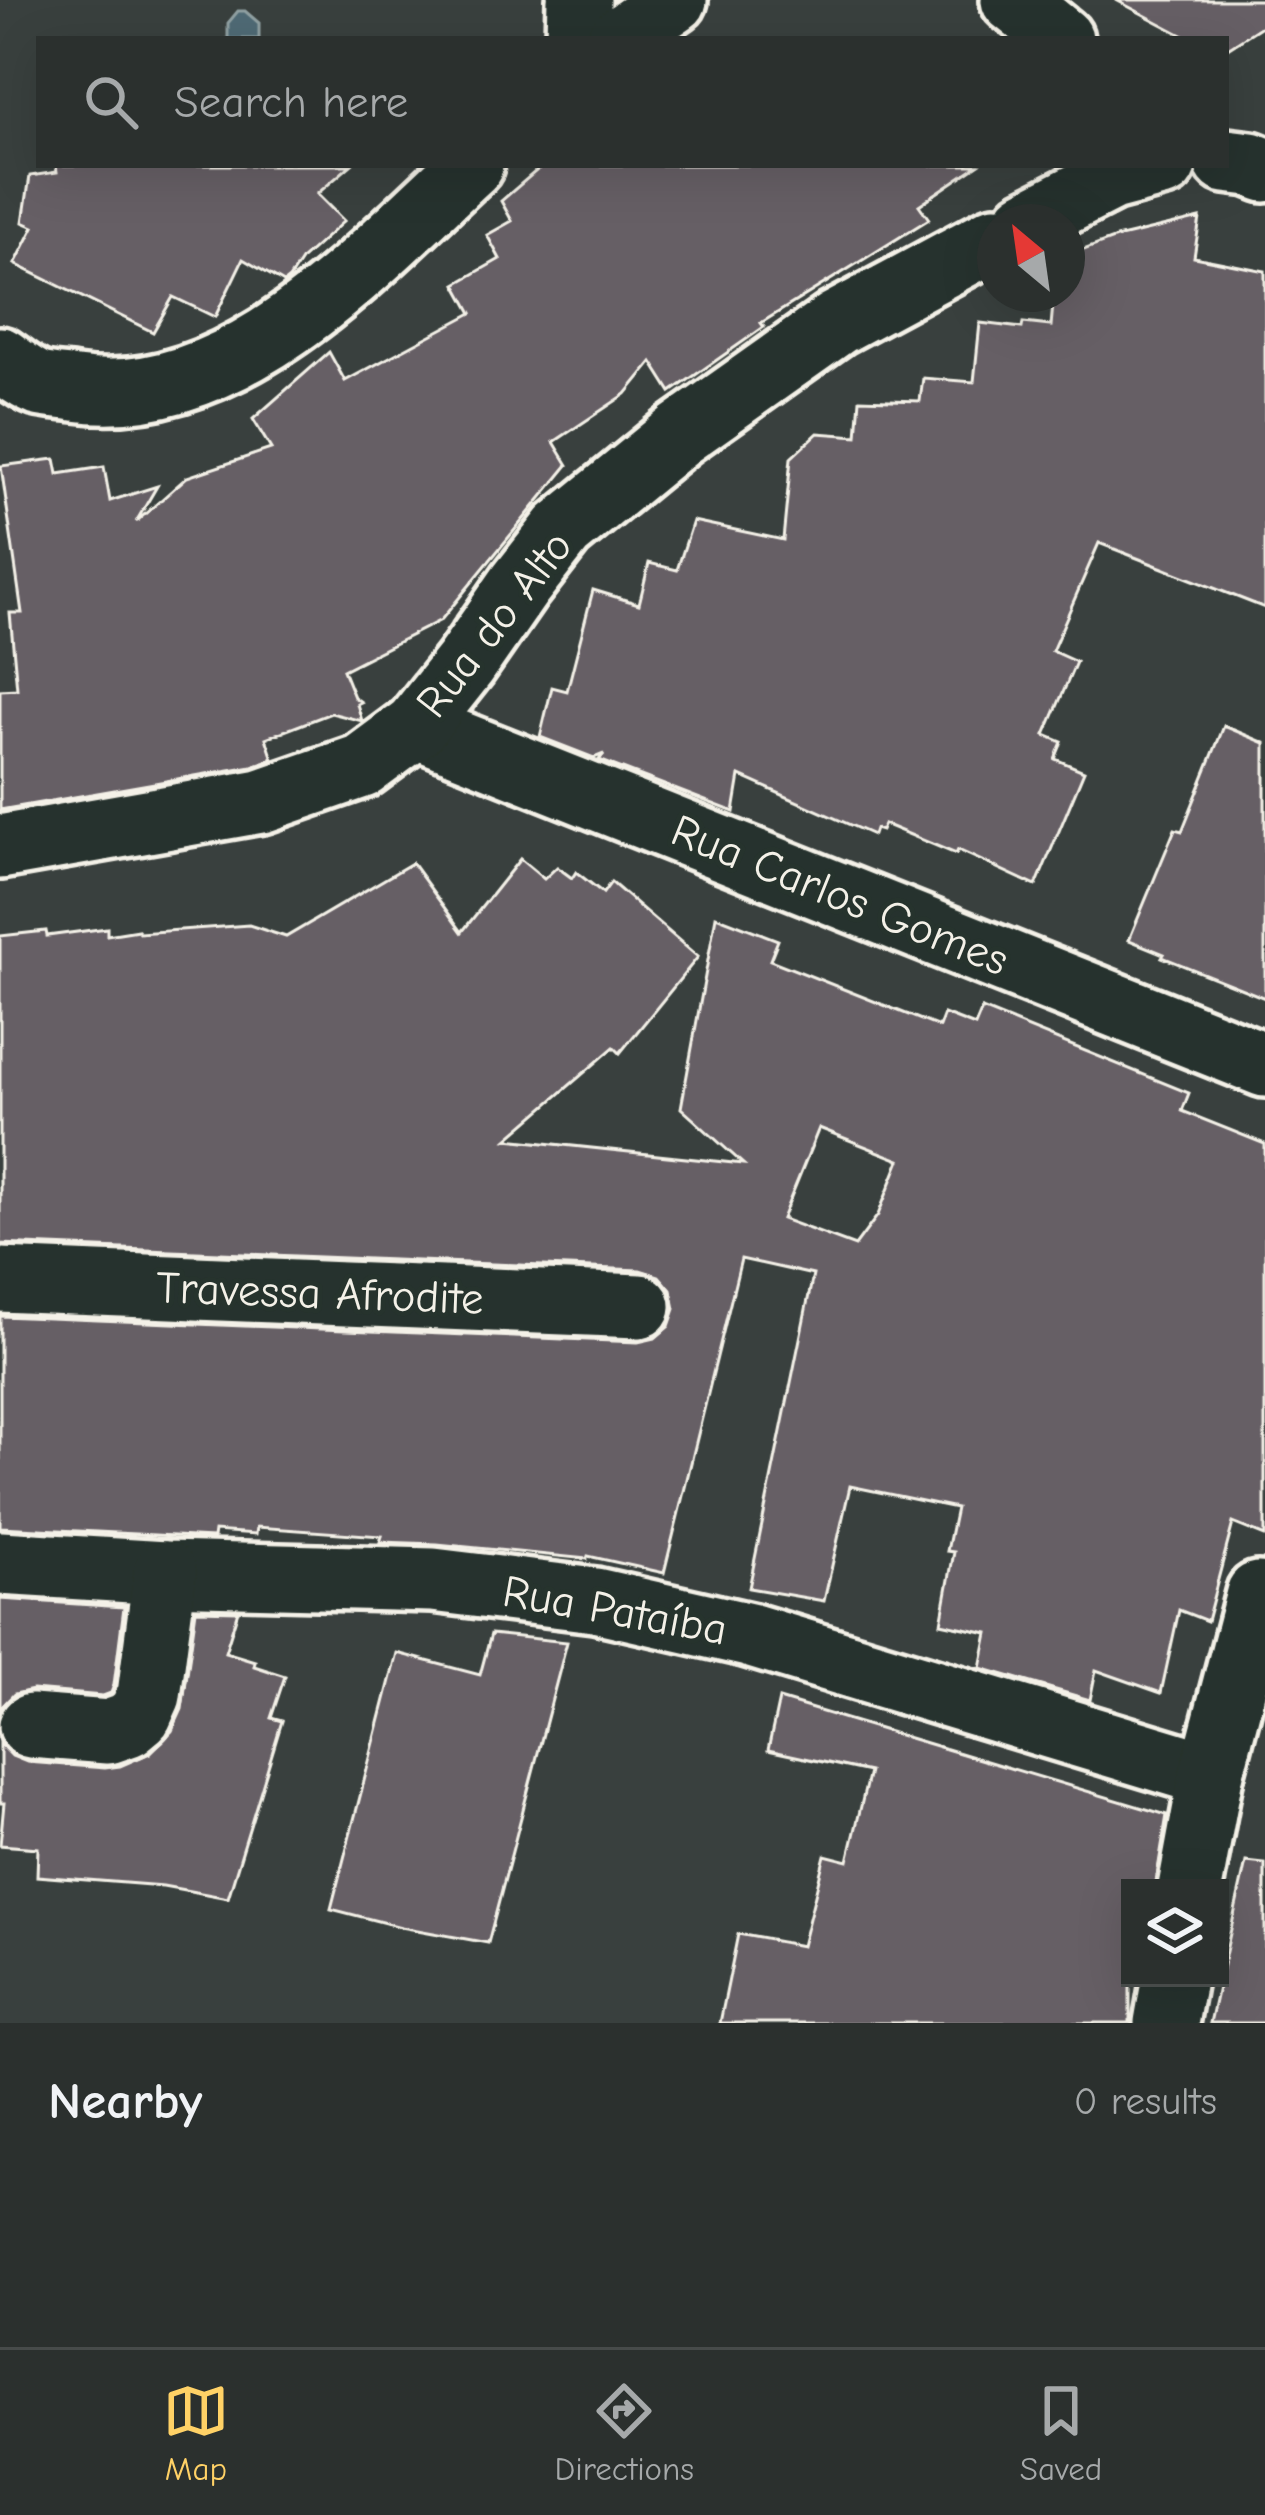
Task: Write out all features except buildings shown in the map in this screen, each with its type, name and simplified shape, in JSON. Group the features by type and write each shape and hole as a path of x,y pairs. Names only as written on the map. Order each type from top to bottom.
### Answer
{"street":[{"path":"578,36 579,0"},
{"path":"623,36 675,0"},
{"path":"1013,0 1057,36"},
{"path":"1229,161 1265,170"},
{"path":"0,359 36,383 107,394 183,381 258,346 332,292 469,168"},
{"path":"1062,204 1111,179 1153,168"},
{"name":"Rua do Alto","path":"0,847 261,801 362,766 416,726 563,530 679,435 838,323 977,248"},
{"name":"Rua Carlos Gomes","path":"416,726 1265,1065"},
{"name":"Travessa Afrodite","path":"0,1280 639,1306"},
{"name":"Rua Pataíba","path":"0,1563 433,1580 595,1600 749,1635 1210,1775"},
{"path":"31,1726 108,1732 140,1715 149,1695 165,1573"},
{"path":"1192,1879 1210,1775 1258,1594"},
{"path":"1166,2023 1172,1987"}],"water":[{"path":"238,11 245,11 259,23 259,36 228,36 228,23"}]}
